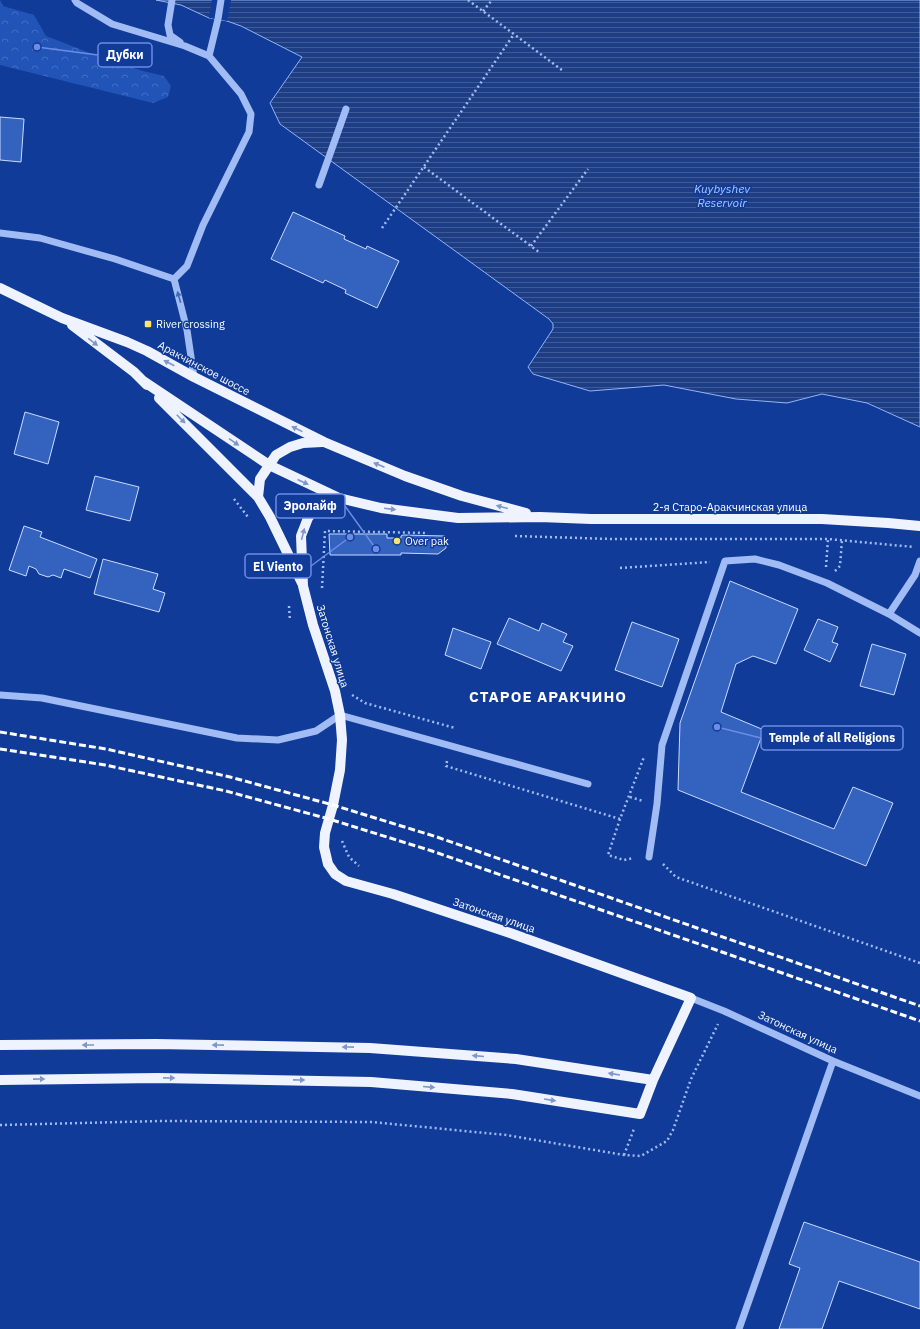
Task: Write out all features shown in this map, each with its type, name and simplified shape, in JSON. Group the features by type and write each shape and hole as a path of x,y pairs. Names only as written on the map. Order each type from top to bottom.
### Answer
{"main road":[{"name":"Аракчинское шоссе","path":"0,288 62,318 147,351 194,377 328,444"},
{"name":"Аракчинское шоссе","path":"62,318 134,372 258,497"},
{"name":"Аракчинское шоссе","path":"143,381 268,465 338,498"},
{"path":"258,497 260,479 276,455 290,447 302,443 328,444"},
{"name":"2-я Старо-Аракчинская улица","path":"328,444 405,476 462,496 540,517"},
{"name":"Затонская улица","path":"258,497 270,517 303,586 313,625 335,691 340,715 342,740 340,770 325,834 324,847 328,864 335,874 346,881 394,894 510,933 691,998"},
{"name":"2-я Старо-Аракчинская улица","path":"338,498 382,508 458,518 540,517 591,519 822,519 920,526"},
{"name":"Затонская улица","path":"303,586 301,536 308,518 318,505 338,498"},
{"path":"0,1080 158,1078 371,1082 512,1094 640,1114 653,1080 691,998"},
{"path":"0,1045 156,1044 370,1048 516,1059 653,1080"}],"street":[{"path":"75,0 112,24 185,46 209,56 241,94 251,114 249,132 203,225 187,266 174,279"},
{"path":"172,0 168,25 170,35 185,46"},
{"path":"209,56 221,0"},
{"path":"319,185 346,109"},
{"path":"0,232 40,238 115,258 174,279"},
{"path":"174,279 187,330 194,377"},
{"path":"649,856 657,804 662,745 725,561 755,559 779,564 827,583 889,614 920,633"},
{"path":"889,614 915,576 920,561"},
{"path":"0,695 42,698 237,738 278,740 316,731 340,715 588,784"},
{"name":"Затонская улица","path":"691,998 724,1011 833,1061 920,1096"},
{"path":"739,1329 833,1061"}],"path":[{"path":"468,0 562,70"},
{"path":"483,11 492,0"},
{"path":"382,228 514,34"},
{"path":"424,167 539,252"},
{"path":"531,246 588,169"},
{"path":"232,496 251,520"},
{"path":"321,593 326,531"},
{"path":"826,565 828,539"},
{"path":"840,566 842,540"},
{"path":"620,568 725,561"},
{"path":"289,602 290,621"},
{"path":"349,693 364,703 455,728"},
{"path":"620,819 608,855 624,860 638,856 649,856 659,860 676,877 920,963"},
{"path":"0,1124 161,1121 372,1122 506,1135 624,1155 641,1156 667,1141 673,1130 691,1078 724,1011"},
{"path":"624,1155 640,1114"}],"green space":[{"path":"0,0 3,6 34,15 46,36 103,58 164,76 171,86 168,97 153,103 0,65"}],"water":[{"name":"Kuybyshev Reservoir","path":"156,0 920,0 920,427 867,403 822,394 787,403 736,399 664,385 590,391 533,374 528,367 553,329 553,324 549,319 280,124 270,103 302,57 241,26 227,21 209,18 181,5"}],"pier":[{"path":"212,0 231,0 227,21 209,18"}],"building":[{"path":"0,117 24,119 21,162 0,160"},
{"path":"293,212 345,236 344,239 366,249 367,246 399,261 377,308 345,293 346,290 325,280 323,283 271,259"},
{"path":"25,412 59,422 48,464 14,454"},
{"path":"95,476 139,487 130,521 86,510"},
{"path":"24,526 42,532 40,537 97,559 90,578 64,569 61,578 53,575 48,577 39,574 36,569 29,566 26,576 9,570"},
{"path":"329,534 387,534 387,538 401,538 403,535 445,536 446,548 438,554 401,553 401,555 330,555"},
{"path":"103,559 158,574 153,589 165,593 159,612 94,594"},
{"path":"730,581 798,609 776,664 753,656 736,664 721,712 764,730 741,792 834,829 853,787 893,803 866,866 678,790 680,723"},
{"path":"509,618 539,631 542,623 567,634 563,642 573,646 561,671 497,644"},
{"path":"818,619 838,627 832,642 838,644 830,662 804,650"},
{"path":"632,622 679,639 662,687 615,670"},
{"path":"453,628 491,642 481,669 445,655"},
{"path":"872,644 906,654 894,695 860,686"},
{"path":"804,1222 920,1262 920,1309 839,1281 822,1329 779,1329 800,1268 789,1264"}],"railway":[{"path":"0,732 106,749 230,777 333,805 437,837 920,1006"},
{"path":"0,749 105,765 226,791 329,819 432,851 920,1021"}],"place":[{"name":"Дубки","path":"37,47"},
{"name":"River crossing","path":"148,324"},
{"name":"El Viento","path":"350,537"},
{"name":"Over pak","path":"397,541"},
{"name":"Эролайф","path":"376,549"},
{"name":"Temple of all Religions","path":"717,727"}],"district":[{"name":"СТАРОЕ АРАКЧИНО","path":"548,697"}]}
